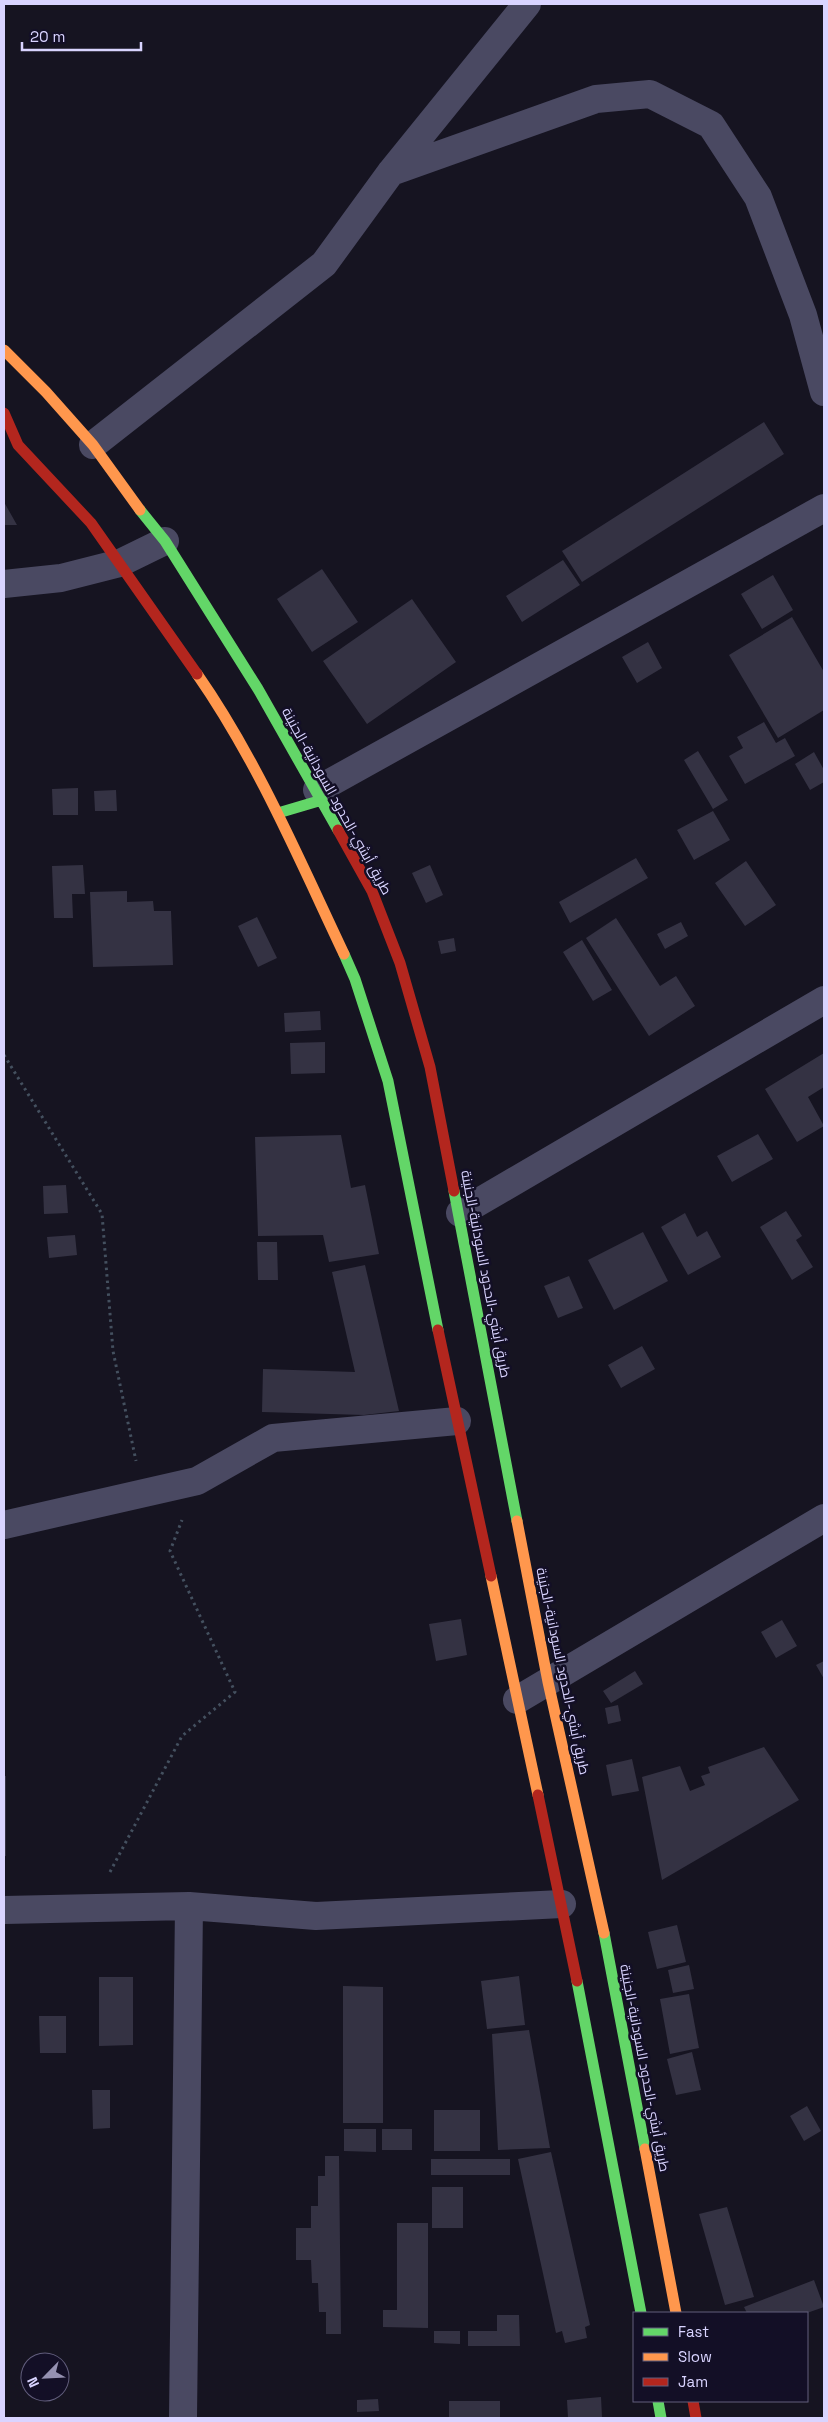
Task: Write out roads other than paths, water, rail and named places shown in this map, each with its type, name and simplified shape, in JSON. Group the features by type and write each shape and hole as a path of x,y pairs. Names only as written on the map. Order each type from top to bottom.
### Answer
{"highway":[{"name":"طريق أبشي-الحدود السودانية-الجنينة","path":"4,350 46,392 93,445 126,493 165,541 258,689 320,795 372,891 400,963 430,1067 460,1213 548,1682 598,1900 676,2312"},
{"path":"4,413 18,445 91,523 215,700 278,812 355,979 388,1081 457,1421 562,1904 641,2312"},
{"path":"278,812 320,795"},
{"path":"658,2402 661,2418"},
{"path":"693,2402 696,2418"}],"street":[{"path":"93,445 324,264 391,172 526,4"},
{"path":"391,172 596,99 650,94 659,98 711,125 758,197 803,315 824,392"},
{"path":"320,795 824,508"},
{"path":"4,584 61,578 120,563 165,541"},
{"path":"460,1213 824,1000"},
{"path":"4,1525 196,1481 273,1438 457,1421"},
{"path":"517,1700 824,1518"},
{"path":"4,1910 189,1906 316,1916 562,1904"},
{"path":"183,2418 189,1906"}]}
